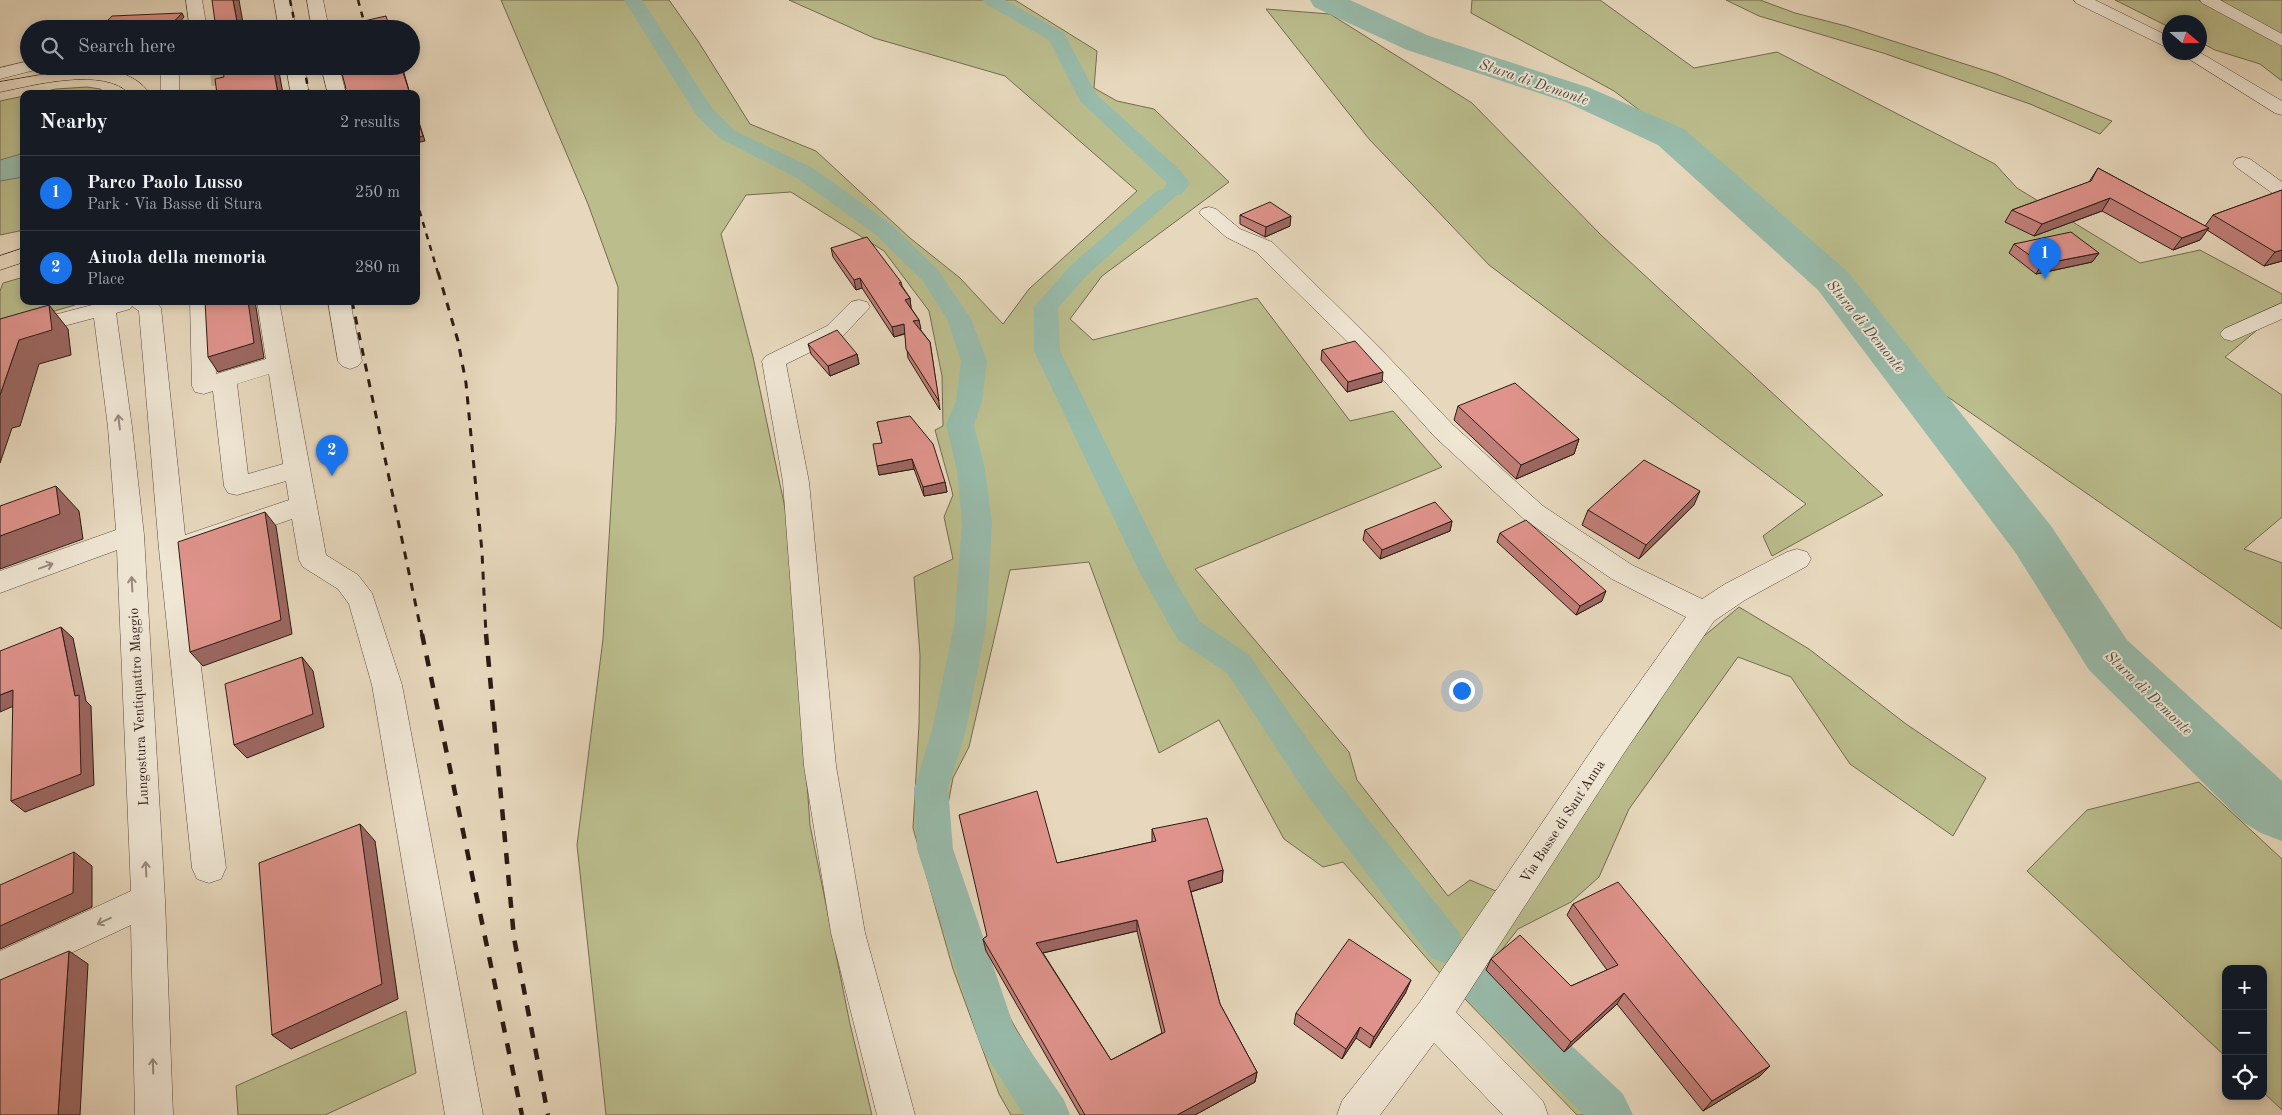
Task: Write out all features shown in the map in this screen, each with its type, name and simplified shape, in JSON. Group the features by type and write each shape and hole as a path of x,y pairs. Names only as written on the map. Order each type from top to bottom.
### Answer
{"main road":[{"path":"0,75 72,75"},
{"path":"0,87 72,75"},
{"path":"107,75 126,80 137,90"},
{"path":"0,263 20,256"}],"street":[{"path":"194,0 197,20"},
{"path":"282,0 286,20"},
{"path":"314,0 319,20"},
{"path":"2082,0 2162,40"},
{"path":"2208,0 2282,41"},
{"path":"2221,0 2282,25"},
{"path":"2199,60 2282,109"},
{"path":"0,75 20,69"},
{"path":"170,75 170,90"},
{"path":"297,75 299,90"},
{"path":"332,75 336,90"},
{"path":"2243,163 2282,191"},
{"path":"1209,213 1233,233 1264,247 1367,348 1444,431 1534,513 1622,572 1704,613"},
{"path":"0,336 101,305"},
{"name":"Lungostura Ventiquattro Maggio","path":"104,305 120,427 130,535 148,900 154,1115"},
{"path":"145,305 150,308 173,549 209,868"},
{"path":"201,305 204,386 280,364"},
{"path":"269,305 313,560 348,582 362,601 388,686 464,1115"},
{"path":"340,305 350,361"},
{"path":"858,307 835,331 774,361 796,482 820,766 848,933 896,1115"},
{"path":"2232,334 2282,310"},
{"path":"224,380 237,486 297,469"},
{"path":"173,549 303,505"},
{"path":"0,582 130,535"},
{"name":"Via Basse di Sant'Anna","path":"1356,1115 1433,1015 1611,747 1704,613 1735,592 1797,559"},
{"path":"0,969 148,900"},
{"path":"1433,1015 1529,1115"}],"shaded area":[{"path":"501,0 669,0 698,41 750,124 816,151 910,238 960,278 1003,324 1029,289 1137,191 1005,76 874,38 789,0 1015,0 1097,51 1094,88 1117,101 1154,109 1229,182 1102,276 1070,319 1093,340 1257,298 1350,421 1393,411 1442,467 1195,569 1349,752 1357,780 1448,896 1470,880 1522,902 1569,824 1651,715 1692,646 1739,607 1809,649 1906,724 1986,778 1953,836 1850,764 1791,677 1738,657 1629,809 1599,877 1571,902 1518,929 1486,970 1564,1052 1626,1109 1630,1115 1577,1115 1436,969 1343,862 1323,867 1284,839 1219,720 1159,753 1089,562 1010,570 969,747 953,778 944,825 974,950 1015,1027 1068,1115 1011,1115 999,1094 953,969 913,828 919,724 920,655 914,577 953,559 944,517 953,495 935,430 943,426 942,376 929,311 884,251 791,192 746,195 721,234 753,357 788,522 810,825 850,1024 872,1115 606,1115 577,845 603,639 616,422 618,287 588,204"},
{"path":"1472,0 1600,0 1694,68 1777,52 1995,164 2017,188 2140,263 2200,250 2282,294 2282,309 2225,357 2282,395 2282,517 2244,549 2282,563 2282,629 1932,386 1783,218 1614,91 1471,13"},
{"path":"1726,0 1760,0 1795,13 1846,26 1996,74 2112,121 2100,134 2030,104 1883,53 1759,16"},
{"path":"2115,0 2282,0 2282,81 2260,64 2207,46 2207,15 2162,15 2162,24"},
{"path":"1266,9 1330,14 1472,103 1602,236 1883,495 1772,556 1763,536 1806,504 1489,265 1369,139"},
{"path":"87,87 101,90 51,90"},
{"path":"20,97 20,231 0,235 0,101"},
{"path":"20,154 20,178 0,181 0,160"},
{"path":"20,278 20,305 75,305 0,327 0,291 3,283"},
{"path":"2199,782 2282,859 2282,1110 2267,1096 2267,965 2222,965 2222,1053 2027,871 2087,810"},
{"path":"406,1011 416,1073 325,1115 238,1115 236,1086"}],"building":[{"path":"212,0 233,0 237,20 215,20"},
{"path":"182,13 175,20 108,20 112,16"},
{"path":"386,16 387,20 368,20"},
{"path":"224,75 275,75 277,90 216,90 215,79 224,77"},
{"path":"342,75 404,75 409,90 345,90"},
{"path":"2098,168 2209,228 2182,238 2110,198 2042,224 2012,210 2091,181"},
{"path":"2282,190 2282,250 2275,252 2213,215"},
{"path":"1270,202 1291,216 1266,227 1240,215"},
{"path":"2071,232 2099,253 2042,264 2014,244"},
{"path":"867,237 901,282 899,283 910,298 905,300 919,320 913,321 930,342 939,401 906,349 904,324 892,327 860,278 854,280 831,248"},
{"path":"49,305 52,330 19,340 0,395 0,319"},
{"path":"205,305 249,305 254,343 208,357"},
{"path":"837,330 857,354 828,366 808,344"},
{"path":"1355,341 1383,372 1348,382 1322,350"},
{"path":"1515,383 1579,439 1521,465 1458,406"},
{"path":"910,416 933,444 945,482 923,487 912,459 877,466 873,444 882,443 877,422"},
{"path":"1644,460 1700,491 1646,545 1588,510"},
{"path":"56,486 60,514 0,536 0,506"},
{"path":"1435,502 1452,521 1382,550 1365,530"},
{"path":"265,512 281,620 190,652 178,542"},
{"path":"1526,520 1606,591 1580,606 1500,533"},
{"path":"61,627 75,696 79,695 81,774 11,801 13,690 0,695 0,651"},
{"path":"302,657 313,714 234,745 225,684"},
{"path":"1037,791 1057,863 1156,841 1152,829 1207,818 1223,870 1188,881 1220,1004 1257,1072 1177,1115 1085,1115 983,939 987,936 959,815","holes":["1137,920 1165,1032 1111,1060 1036,943"]},
{"path":"360,824 382,984 272,1035 259,863"},
{"path":"74,852 73,893 0,926 0,885"},
{"path":"1618,882 1770,1066 1712,1101 1624,993 1571,1042 1491,959 1520,935 1571,986 1618,965 1573,904"},
{"path":"1349,939 1411,980 1374,1037 1360,1027 1346,1049 1296,1013"},
{"path":"69,951 58,1115 0,1115 0,980"}],"waterway":[{"path":"633,0 704,112 728,135 805,173 884,230 931,276 959,319 974,361 969,401 960,425 971,470 977,524 970,626 949,730 931,789 935,849 998,1038 1049,1115"},
{"path":"992,0 1057,37 1087,97 1173,176 1179,183 1174,189"},
{"name":"Stura di Demonte","path":"1325,0 1418,43 1578,95 1671,137 1833,281 2033,539 2108,655 2264,803 2282,814"},
{"path":"1166,195 1079,270 1046,307 1047,351 1155,573 1189,631 1238,664 1319,784 1445,945"},
{"path":"1476,982 1612,1115"}],"tunnel":[{"path":"220,75 222,90"}],"railway":[{"path":"290,0 294,20"},
{"path":"358,0 364,20"},
{"path":"306,75 308,90"},
{"path":"420,212 438,273"},
{"path":"438,272 458,341 466,383 482,552 486,635"},
{"path":"353,305 422,635"},
{"path":"422,634 522,1115"},
{"path":"486,634 514,938 548,1115"}],"place":[{"name":"Parco Paolo Lusso","path":"2045,279"},
{"name":"Aiuola della memoria","path":"332,476"}]}
